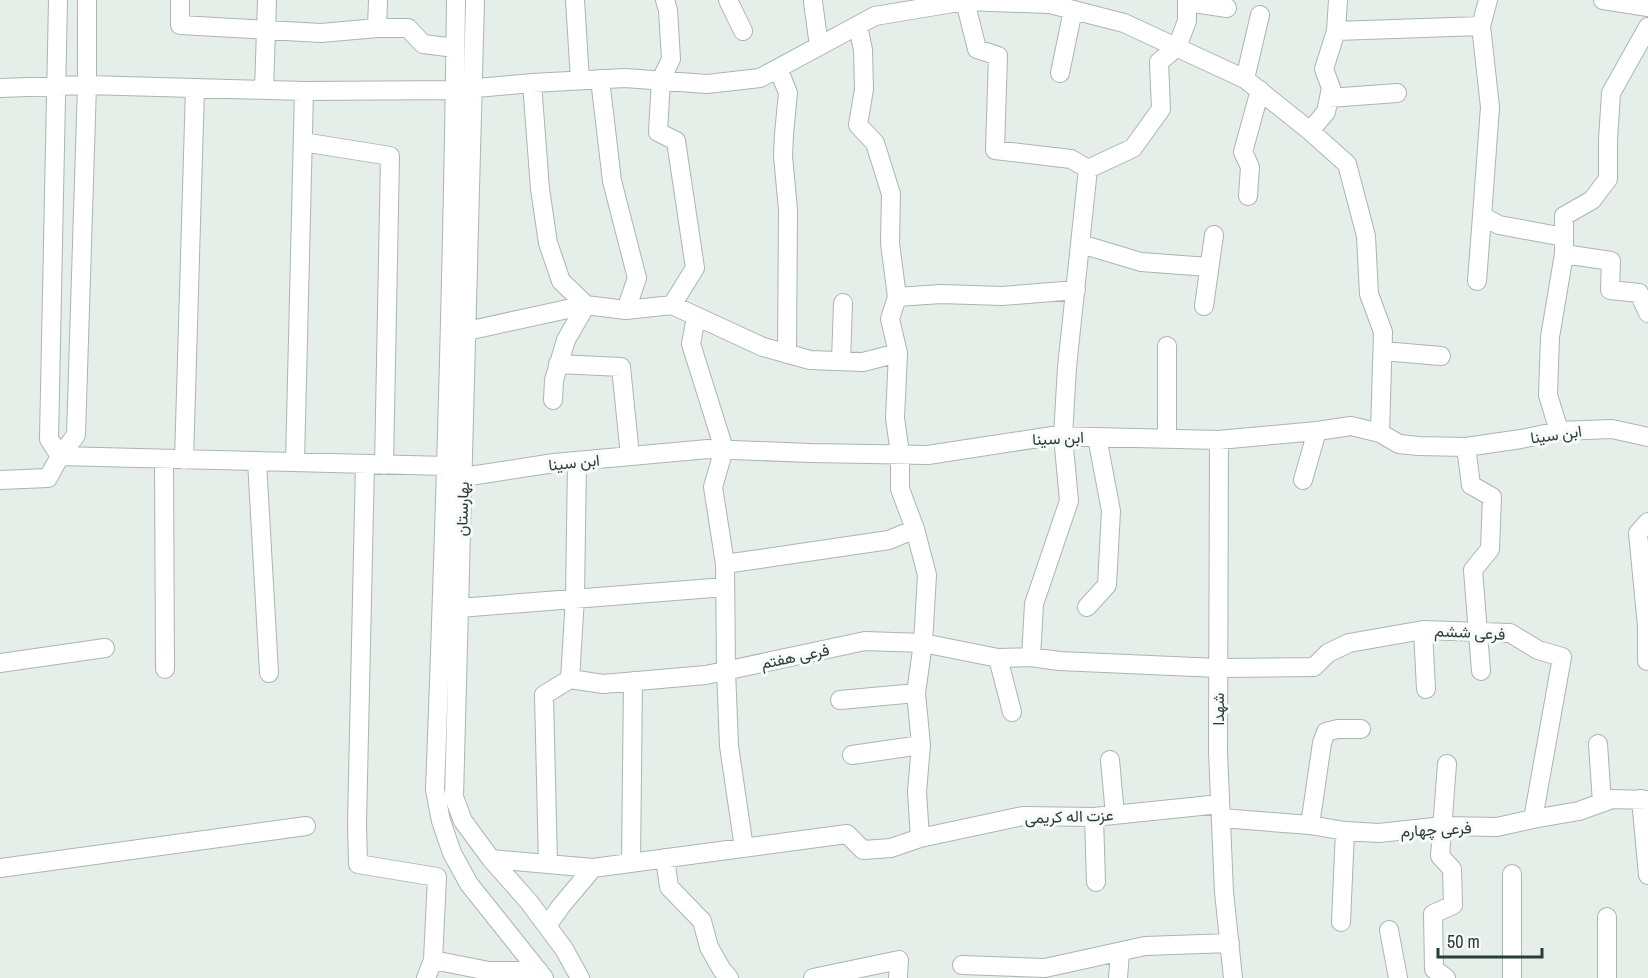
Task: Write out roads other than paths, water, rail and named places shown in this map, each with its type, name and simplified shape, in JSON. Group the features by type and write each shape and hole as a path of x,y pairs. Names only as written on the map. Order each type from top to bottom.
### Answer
{"street":[{"path":"58,0 49,439 60,456"},
{"path":"0,480 48,478 60,456 76,435 87,85 87,0"},
{"path":"180,0 180,25 321,33 408,28 423,44 455,48"},
{"path":"264,90 267,0"},
{"path":"377,28 378,0"},
{"name":"بهارستان","path":"456,0 455,48 464,89 467,331 454,797 463,821 491,859 547,926 564,949 580,978"},
{"name":"بهارستان","path":"475,0 464,89 446,466 435,790 441,821 452,853 469,884 542,974"},
{"path":"575,0 580,80"},
{"path":"665,0 668,10 671,59 661,80 658,132 676,141 695,267 672,305"},
{"path":"728,0 743,31"},
{"path":"1310,131 1326,112 1329,99 1331,88 1324,69 1336,31 1338,0"},
{"path":"1477,281 1490,107 1481,26 1488,0"},
{"path":"1603,0 1648,8"},
{"path":"0,88 87,85 304,91 464,89 626,78 707,84 760,78 875,16 965,1 1050,4 1125,23 1245,79 1347,164 1366,236 1369,294 1383,332 1380,433"},
{"path":"965,1 977,49 999,56 995,150 1071,159 1088,169"},
{"path":"1088,169 1133,148 1161,109 1159,62 1178,47 1187,21 1187,1 1227,8"},
{"path":"813,2 819,46"},
{"path":"1060,73 1073,10"},
{"path":"1245,79 1260,15"},
{"path":"858,26 863,50 864,89 858,125 875,142 891,194 890,243 897,297 890,319 898,353 896,418 900,454 900,489 915,529 927,575 923,643 916,693 921,745 917,792 920,838"},
{"path":"1336,31 1481,26"},
{"path":"1559,431 1548,394 1550,337 1564,245 1564,216 1592,200 1608,179 1611,93 1648,27"},
{"path":"778,68 788,93 783,134 788,210 788,354"},
{"path":"600,79 612,181 637,278 626,310"},
{"path":"532,83 540,189 548,243 561,281 586,305"},
{"path":"184,460 195,88"},
{"path":"1248,196 1250,167 1243,152 1260,90"},
{"path":"294,462 304,91"},
{"path":"1329,99 1397,93"},
{"path":"303,142 390,156 384,465"},
{"path":"1031,657 1034,604 1069,501 1063,436 1067,367 1088,169"},
{"path":"1482,216 1499,225 1611,261 1610,290 1639,293 1648,313"},
{"path":"1204,306 1214,235"},
{"path":"1081,244 1141,262 1209,267"},
{"path":"897,297 940,294 1002,296 1076,290"},
{"path":"841,361 843,303"},
{"path":"467,331 586,305 626,310 672,305 764,347 810,360 863,362 898,353"},
{"path":"553,400 554,380 566,340 586,305"},
{"path":"491,859 593,868 744,848 729,746 725,564 713,487 724,449 691,344 696,317"},
{"path":"1167,346 1167,439"},
{"path":"1383,351 1441,356"},
{"path":"558,364 621,367 630,456"},
{"name":"ابن سینا","path":"463,477 578,461 708,449 928,455 1052,436 1219,440 1351,426 1380,433 1399,444 1418,446 1466,447 1559,431 1612,429 1648,437"},
{"path":"1304,480 1317,431"},
{"path":"1087,607 1107,585 1111,511 1097,437"},
{"name":"شهدا","path":"1219,440 1218,752 1224,892 1233,978"},
{"path":"1466,447 1471,485 1492,497 1490,549 1473,570 1481,671"},
{"path":"60,456 446,466"},
{"path":"164,459 165,669"},
{"path":"258,461 269,674"},
{"path":"548,864 544,695 570,679 575,598 578,461"},
{"path":"365,464 358,864 437,877 433,960 426,978"},
{"path":"1648,522 1638,533 1648,661"},
{"path":"725,564 889,540 915,529"},
{"path":"459,608 725,586"},
{"path":"1423,630 1426,689"},
{"name":"فرعی ششم","path":"1218,668 1314,668 1328,653 1349,643 1423,630 1510,633 1538,650 1562,657 1533,819"},
{"name":"فرعی هفتم","path":"570,679 603,684 706,675 865,641 923,643 998,658 1031,657 1059,661 1218,668"},
{"path":"0,663 105,648"},
{"path":"998,658 1012,712"},
{"path":"631,863 633,681"},
{"path":"840,699 916,693"},
{"path":"1310,825 1326,732 1338,729 1361,729"},
{"path":"1598,744 1602,803"},
{"path":"852,755 921,745"},
{"path":"1110,760 1115,815"},
{"path":"1446,978 1434,969 1433,914 1453,905 1452,869 1440,856 1447,764"},
{"name":"فرعی چهارم","path":"1220,811 1345,831 1379,833 1443,826 1497,827 1579,812 1611,799 1645,799"},
{"path":"1645,799 1648,875"},
{"name":"عزت اله کریمی","path":"744,848 847,834 863,850 891,848 920,838 1023,816 1094,817 1220,811"},
{"path":"1094,817 1096,882"},
{"path":"0,868 306,826"},
{"path":"1341,922 1345,831"},
{"path":"665,858 669,886 702,921 709,947 729,978"},
{"path":"547,926 593,868"},
{"path":"1512,874 1512,978"},
{"path":"1607,917 1607,978"},
{"path":"1389,930 1398,978"},
{"path":"962,965 1043,973 1145,946 1230,944"},
{"path":"1118,978 1120,952"},
{"path":"433,960 489,971 542,974"},
{"path":"813,978 898,969"}]}
